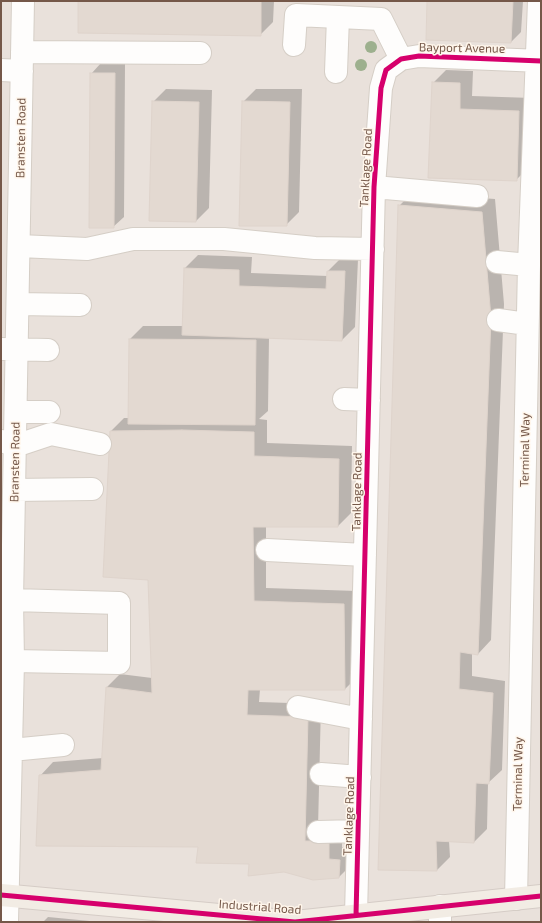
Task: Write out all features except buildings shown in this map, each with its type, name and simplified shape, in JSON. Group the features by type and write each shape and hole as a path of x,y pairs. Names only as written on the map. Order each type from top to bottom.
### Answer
{"main road":[{"name":"Industrial Road","path":"4,895 295,922 356,915 440,914 516,899 541,896"}],"street":[{"name":"Bransten Road","path":"7,922 4,895 5,752 13,661 8,608 7,569 14,490 8,444 16,412 9,349 18,304 10,267 19,246 15,64 23,1"},
{"name":"Terminal Way","path":"516,899 529,265 540,61 539,1"},
{"path":"294,45 296,15 381,19 393,65"},
{"path":"336,72 338,17"},
{"path":"15,64 200,53"},
{"name":"Bayport Avenue","path":"393,65 420,56 540,61"},
{"name":"Tanklage Road","path":"356,915 374,187 382,88 393,65"},
{"path":"374,187 477,196"},
{"path":"19,246 87,249 133,238 216,239 315,248 373,249"},
{"path":"497,262 529,265"},
{"path":"18,304 80,305"},
{"path":"498,320 528,324"},
{"path":"9,349 48,350"},
{"path":"344,399 369,400"},
{"path":"16,412 49,412"},
{"path":"8,444 51,434 100,444"},
{"path":"14,490 92,489"},
{"path":"267,550 365,555"},
{"path":"8,608 120,603 119,663 13,661"},
{"path":"298,707 361,719"},
{"path":"5,752 63,745"},
{"path":"321,774 360,776"},
{"path":"318,832 358,831"}],"shaded area":[{"path":"1,1 541,1 541,922 1,922"}],"cycle path":[{"path":"356,915 374,187 381,88 386,70 401,59 419,56 541,61"},
{"path":"1,895 295,922 541,896"}]}
